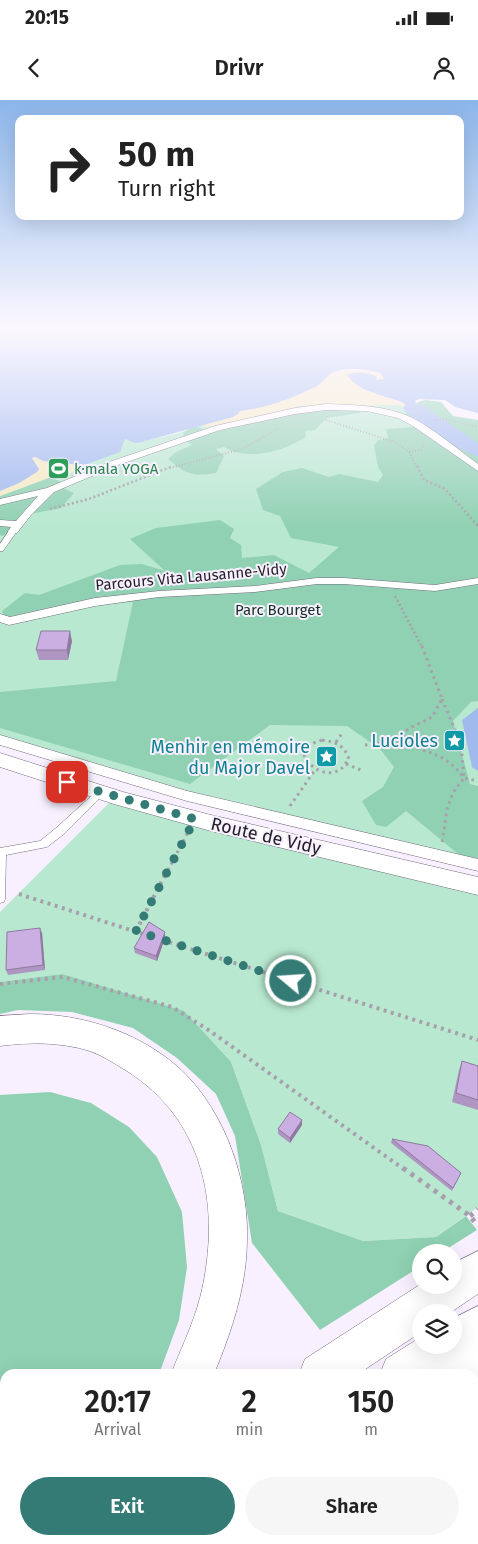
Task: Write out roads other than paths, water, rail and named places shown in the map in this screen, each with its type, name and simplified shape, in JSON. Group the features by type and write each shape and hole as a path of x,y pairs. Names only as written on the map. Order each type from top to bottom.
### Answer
{"main road":[{"path":"0,1031 34,1028 55,1029 91,1036 110,1043 128,1051 157,1070 195,1111 214,1148 221,1170 228,1208 229,1229 227,1260 220,1299 212,1325 194,1369"},
{"path":"328,1369 478,1271"},
{"path":"462,1337 478,1327"},
{"path":"409,1369 433,1354"}],"street":[{"path":"0,502 50,490 115,463 218,428 295,411 326,407 367,408 401,416 416,424 478,468"},
{"path":"0,523 16,527 50,490"},
{"name":"Parcours Vita Lausanne-Vidy","path":"0,618 9,621 95,602 159,594 254,589 317,581 344,581 435,588 478,581"},
{"path":"0,740 186,796 478,864"},
{"name":"Route de Vidy","path":"0,760 195,819 478,886"}],"lane":[{"path":"0,548 16,527"},
{"path":"0,899 1,852 43,844 60,832 101,792"}],"water":[{"path":"0,394 300,394 269,405 240,411 233,417 142,442 135,443 125,439 120,452 87,464 43,461 35,457 32,458 39,469 37,472 19,483 0,491"},
{"path":"379,394 478,394 478,413 455,407 445,400 419,399 416,400 413,408"},
{"path":"478,708 478,771 472,767 462,720"}],"waterway":[{"path":"413,408 461,442 478,451"}],"place":[{"name":"k·mala YOGA","path":"58,469"},
{"name":"Lucioles","path":"454,741"},
{"name":"Menhir en mémoire du Major Davel","path":"326,757"}],"park label":[{"name":"Parc Bourget","path":"278,610"}]}
